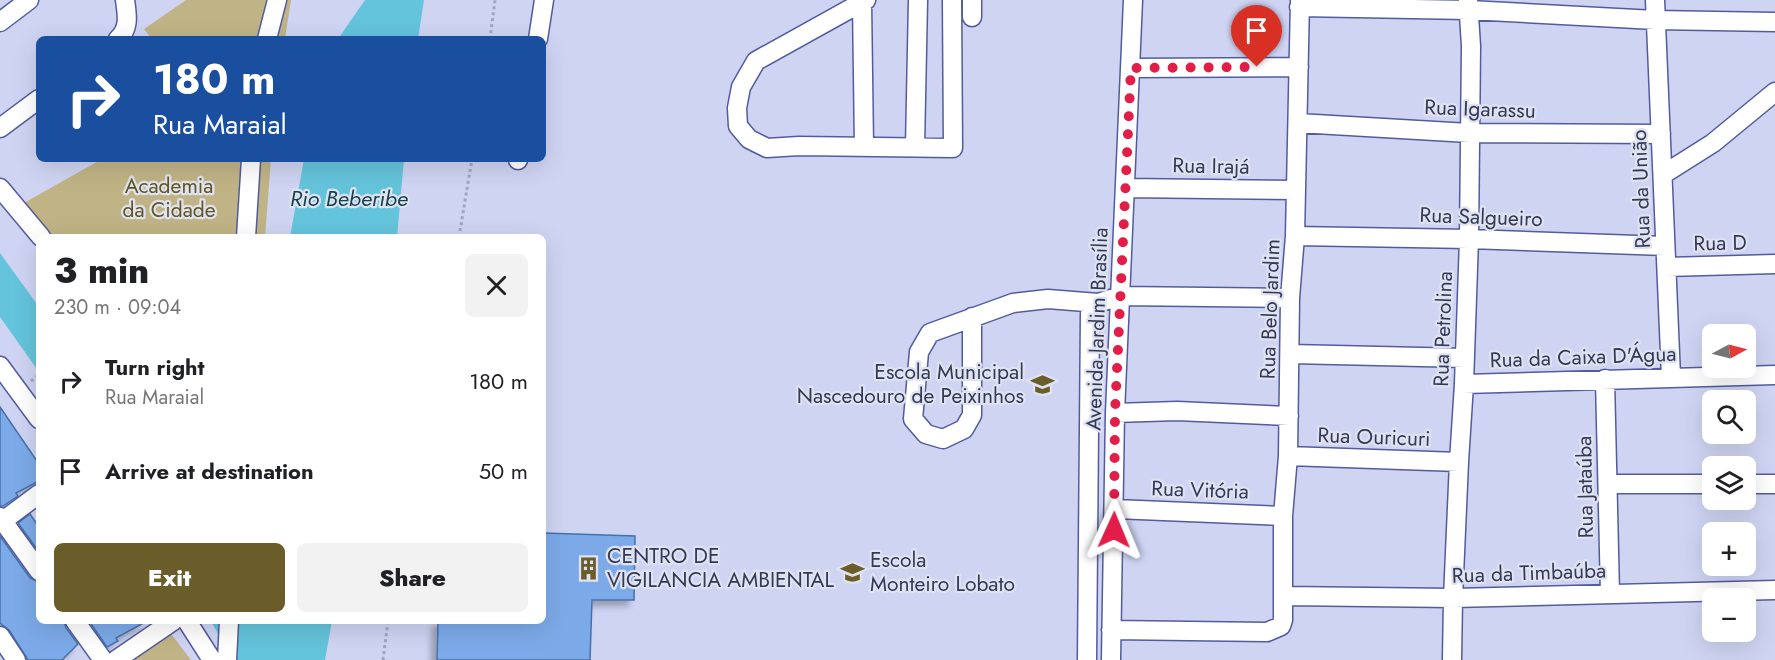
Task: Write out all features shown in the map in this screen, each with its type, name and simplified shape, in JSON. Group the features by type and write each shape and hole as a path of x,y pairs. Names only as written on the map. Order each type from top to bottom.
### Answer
{"street":[{"path":"0,22 29,0"},
{"path":"121,36 127,23 125,0"},
{"path":"268,36 277,0"},
{"path":"538,36 544,0"},
{"path":"915,147 918,0"},
{"path":"864,147 864,1 756,61 741,87 737,108 738,126 749,139 767,148 798,146 864,147 915,147 954,148 952,0"},
{"name":"Avenida Jardim Brasília","path":"1111,660 1115,413 1133,0"},
{"name":"Rua da União","path":"1655,0 1671,377"},
{"path":"1300,4 1468,5 1655,20 1775,22"},
{"name":"Rua Belo Jardim","path":"1111,630 1267,632 1281,626 1283,620 1283,516 1288,456 1290,298 1296,190 1300,4"},
{"name":"Rua Petrolina","path":"1452,660 1469,239 1471,46 1468,5"},
{"path":"1131,68 1299,67"},
{"path":"1664,174 1713,143 1775,92"},
{"path":"0,128 36,101"},
{"name":"Rua Igarassu","path":"1298,123 1469,133 1661,134"},
{"path":"246,234 251,162"},
{"path":"0,188 38,234"},
{"name":"Rua Irajá","path":"1125,188 1296,190"},
{"name":"Rua Salgueiro","path":"1294,236 1665,246"},
{"name":"Rua D","path":"1666,267 1775,264"},
{"path":"972,317 972,415 964,429 942,439 926,434 913,419 919,352 930,333 972,317 1013,303 1048,299 1098,303 1119,296 1290,298"},
{"name":"Avenida Jardim Brasília","path":"1087,660 1090,313 1098,303"},
{"name":"Rua da Caixa D'Água","path":"1291,354 1465,358"},
{"path":"0,366 36,415"},
{"name":"Rua da Caixa D'Água","path":"1464,384 1775,375"},
{"name":"Rua Jataúba","path":"1605,379 1611,594"},
{"path":"1115,413 1177,411 1289,416"},
{"name":"Rua Ouricuri","path":"1288,456 1459,462"},
{"path":"1608,484 1702,484"},
{"path":"1756,484 1775,484"},
{"path":"36,496 1,520 36,567"},
{"name":"Rua Vitória","path":"1114,509 1283,516"},
{"name":"Rua da Timbaúba","path":"1284,597 1453,598 1775,590"},
{"path":"77,624 103,660"},
{"path":"116,660 169,624"},
{"path":"190,624 222,659"},
{"path":"222,659 228,624"},
{"path":"0,636 16,660"}],"path":[{"path":"490,36 495,0"},
{"path":"460,234 472,162"},
{"path":"383,660 388,624"}],"green space":[{"path":"186,0 291,0 285,36 150,36 144,29"},
{"name":"Academia da Cidade","path":"97,162 271,162 265,234 37,234 15,208"},
{"path":"169,631 191,660 126,660"}],"water":[{"path":"365,0 424,0 418,36 340,36"},
{"name":"Rio Beberibe","path":"303,162 404,162 397,234 291,234"},
{"path":"0,253 36,303 36,368 0,317"},
{"path":"213,624 331,624 325,660 232,660"}],"building":[{"path":"0,407 36,460 36,483 16,493 18,496 0,506"},
{"path":"30,514 36,523 36,548 18,523"},
{"name":"CENTRO DE VIGILANCIA AMBIENTAL","path":"546,533 635,536 634,600 592,600 590,660 437,660 438,624 546,624"},
{"path":"0,536 30,578 36,581 36,624 65,624 78,644 62,660 28,660 9,630 0,623"},
{"path":"91,624 142,624 116,638 118,641 107,647"}],"place":[{"name":"Escola Municipal Nascedouro de Peixinhos","path":"1042,384"},
{"name":"CENTRO DE VIGILANCIA AMBIENTAL","path":"589,568"},
{"name":"Escola Monteiro Lobato","path":"852,572"}],"route":[{"path":"1114,530 1119,296 1131,68 1257,67"}]}
